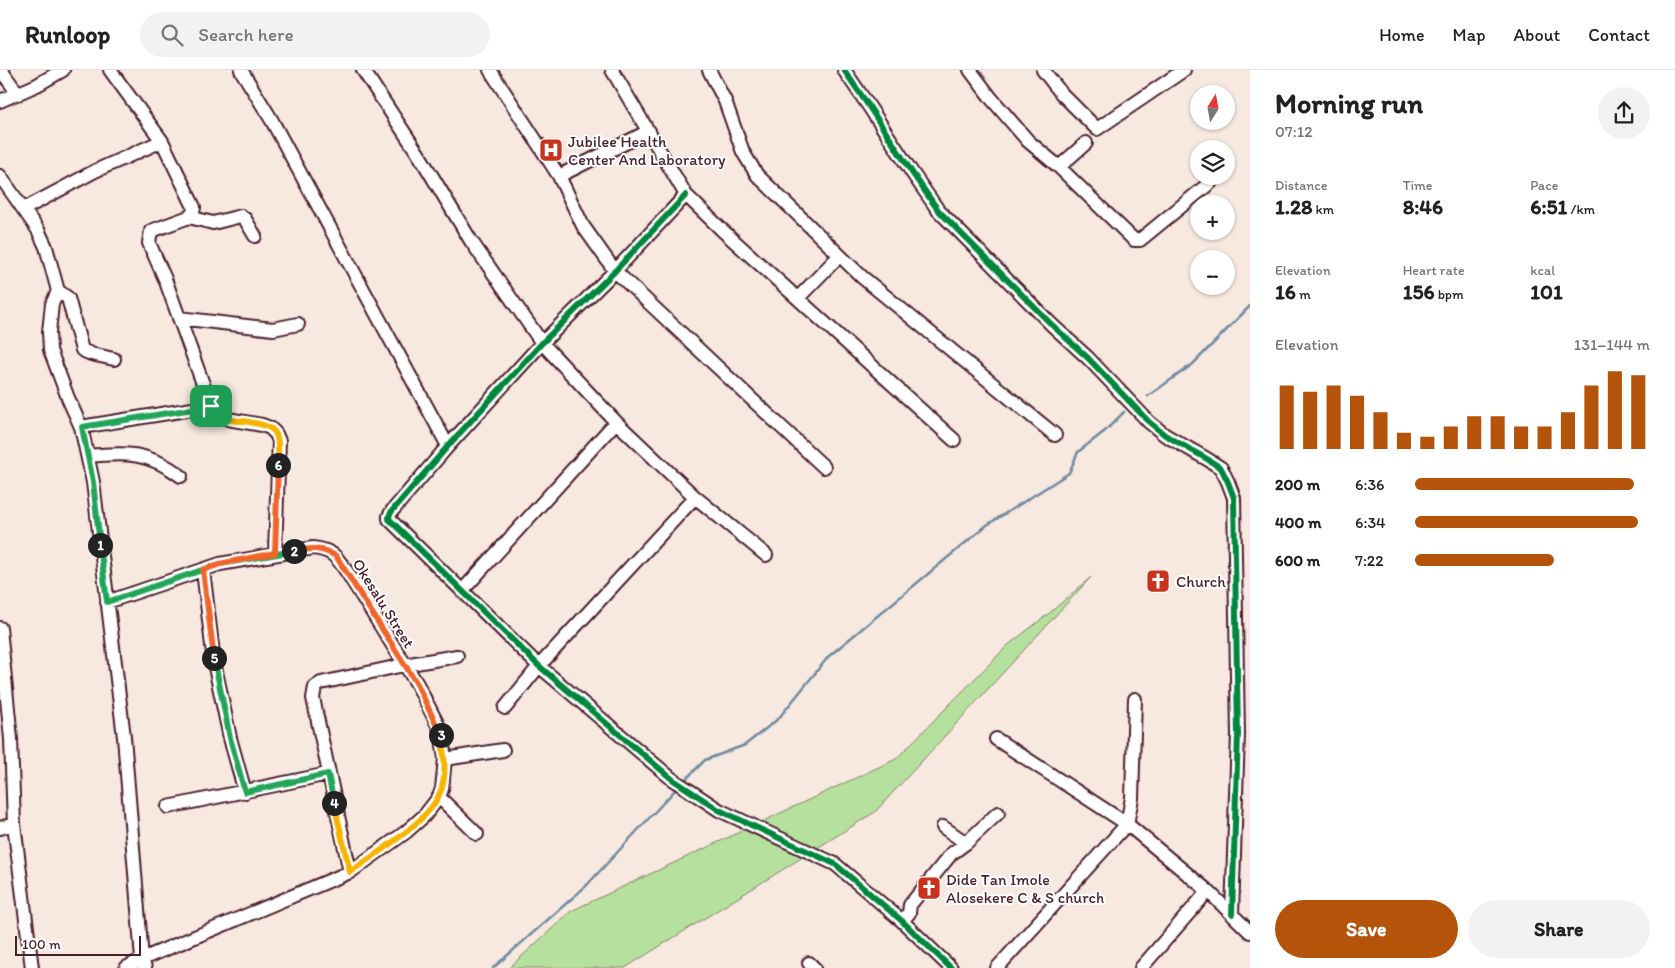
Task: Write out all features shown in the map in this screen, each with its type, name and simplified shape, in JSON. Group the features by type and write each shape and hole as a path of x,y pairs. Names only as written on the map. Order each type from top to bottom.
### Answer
{"street":[{"path":"1,70 18,94"},
{"path":"0,101 18,94 63,70"},
{"path":"110,70 162,141 192,201 194,208 193,213 189,217 151,231 148,243 165,279 211,406 228,419 262,424 270,428 276,434 279,441 275,553"},
{"path":"241,70 271,119 448,446"},
{"path":"363,70 421,158 471,241 542,343 616,422 695,497 766,555"},
{"path":"490,70 559,176 583,226 615,271 824,467"},
{"path":"612,70 686,195 722,230 954,440"},
{"path":"709,70 725,101 743,152 757,176 831,245 839,256 862,277 1055,435"},
{"path":"844,70 912,174 938,210 1052,325 1088,358 1149,422 1165,435 1221,468 1228,482 1234,498 1238,734 1232,914"},
{"path":"970,70 986,92 1028,141 1059,167 1134,240 1140,240 1207,185"},
{"path":"1043,70 1061,93 1097,129 1184,70"},
{"path":"559,176 649,131"},
{"path":"24,210 95,171 162,141"},
{"path":"1059,167 1086,143"},
{"path":"0,176 38,230 55,274 58,291 52,304 49,332 50,350 68,398 82,427 93,482 124,737 144,963"},
{"path":"686,195 615,271 542,343 448,446 389,516 392,523 539,666 672,780 720,810 835,864 902,921 951,968"},
{"path":"189,217 213,223 241,216 245,219 255,236"},
{"path":"798,298 839,256"},
{"path":"58,291 68,298 82,350 114,359"},
{"path":"179,318 273,329 298,324"},
{"path":"82,427 211,406"},
{"path":"462,591 616,422"},
{"path":"88,456 126,453 142,455 170,467 181,476"},
{"path":"504,708 539,666 695,497"},
{"name":"Okesalu Street","path":"107,602 220,564 275,553 313,548 324,550 336,556 417,684 441,731 445,759 442,789 439,797"},
{"path":"203,570 214,662 230,738 245,792"},
{"path":"0,628 5,740 32,968"},
{"path":"350,872 313,698 315,688 321,684 404,665 456,656"},
{"path":"997,968 1127,824 1132,798 1135,699"},
{"path":"996,739 1127,824 1208,891 1250,932"},
{"path":"445,759 503,750"},
{"path":"168,807 328,774"},
{"path":"126,968 144,963 350,872 406,832 425,815 439,797 477,834"},
{"path":"902,921 909,913 910,906 951,854 966,843 998,813"},
{"path":"0,828 14,824"},
{"path":"943,827 966,843"},
{"path":"1142,968 1208,891"}],"green space":[{"path":"1091,577 875,812 625,968 509,968 571,911 896,759 1007,646 1052,611"}],"waterway":[{"path":"1148,396 1193,364 1250,306"},
{"path":"683,782 705,760 745,745 778,719 829,656 987,525 1069,473 1078,452 1105,431 1124,412"},
{"path":"493,968 586,886 677,788"}],"cycle path":[{"path":"844,70 938,210 1052,325 1088,358 1149,422 1165,435 1221,468 1228,482 1234,498 1238,734 1232,914"},
{"path":"686,195 615,271 542,343 448,446 392,511 389,519 539,666 672,779 719,810 835,864 902,921 951,968"}],"place":[{"name":"Jubilee Health Center And Laboratory","path":"551,150"},
{"name":"Church","path":"1158,581"},
{"name":"Dide Tan Imole Alosekere C & S church","path":"929,888"}],"route":[{"path":"211,406 82,427 93,482 107,602 220,564 275,553 313,548 324,550 336,556 417,684 441,731 445,759 442,789 439,797 425,815 406,832 350,872 328,774 245,792 230,738 214,662 203,570 220,564 275,553 279,441 276,434 270,428 262,424 228,419 211,406"}]}
